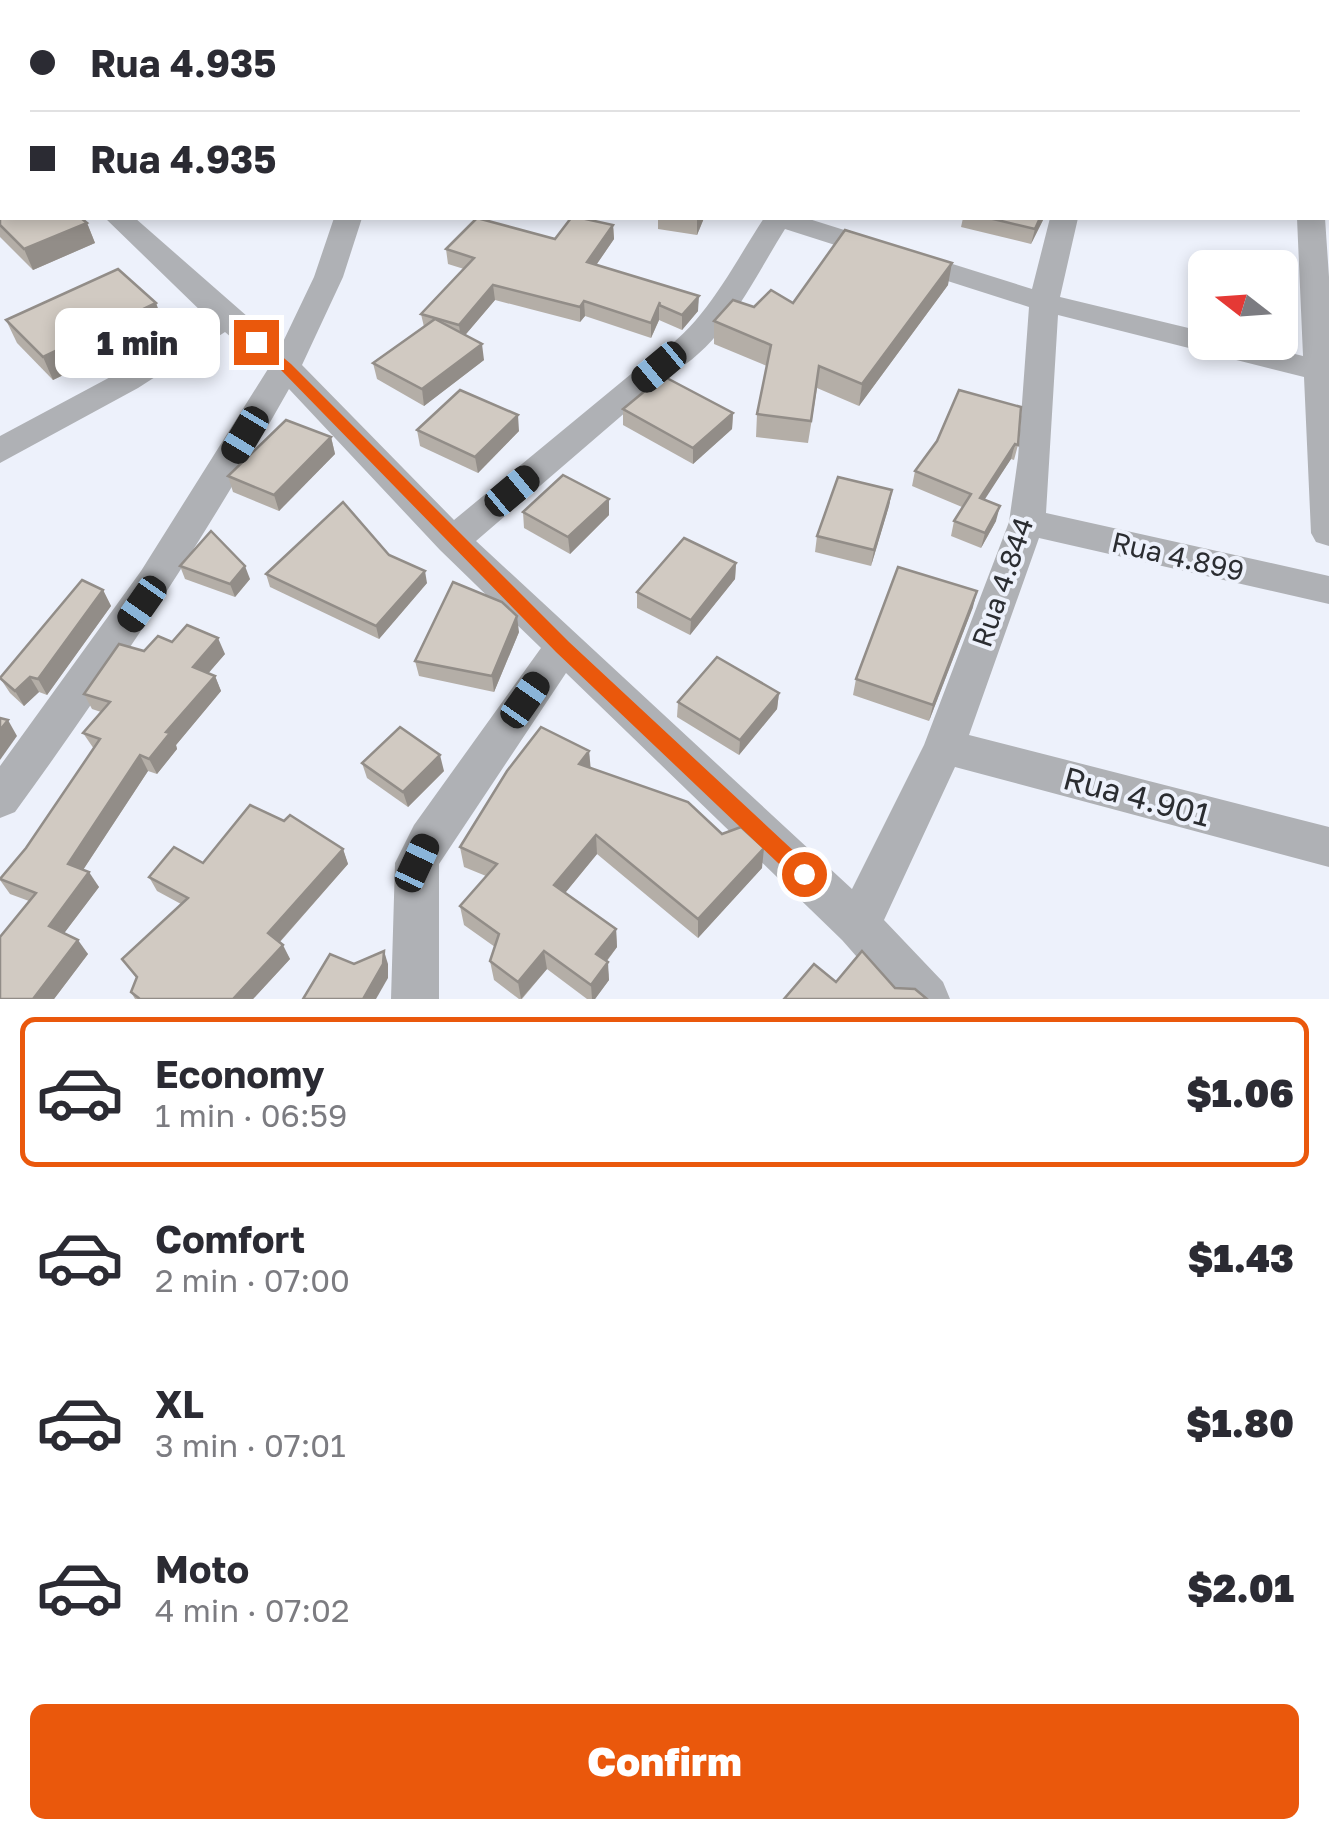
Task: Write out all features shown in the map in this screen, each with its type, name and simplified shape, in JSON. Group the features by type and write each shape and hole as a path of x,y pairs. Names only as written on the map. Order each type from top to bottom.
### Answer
{"street":[{"path":"121,220 226,318 286,367 453,540 858,924 926,999"},
{"path":"0,799 76,700 164,572 286,367 342,242 348,220"},
{"path":"453,540 694,342 777,220"},
{"path":"784,220 1044,302 1326,372"},
{"name":"Rua 4.844","path":"858,924 944,746 1027,522 1036,458 1044,302 1064,220"},
{"path":"1312,220 1326,372 1329,532"},
{"path":"0,451 127,381 226,318"},
{"name":"Rua 4.899","path":"1027,522 1329,590"},
{"path":"416,999 417,863 428,838 562,647"},
{"name":"Rua 4.901","path":"944,746 1329,848"}],"building":[{"path":"0,220 87,223 24,249 0,225"},
{"path":"475,220 555,239 569,220 590,220 613,225 587,262 699,296 682,315 659,305 660,302 651,323 584,301 580,307 493,285 459,325 421,314 474,258 446,249"},
{"path":"997,220 1039,220 1035,229"},
{"path":"845,230 952,263 862,384 819,366 811,421 757,414 771,345 714,321 733,300 754,307 771,290 793,303"},
{"path":"118,269 156,303 43,357 6,320"},
{"path":"435,319 482,344 422,389 373,363"},
{"path":"663,376 733,413 693,448 623,409"},
{"path":"460,390 518,415 475,457 417,430"},
{"path":"959,390 1021,407 1018,445 1015,444 980,498 1000,506 985,533 954,521 971,494 915,471 937,441"},
{"path":"286,420 331,437 274,495 228,476"},
{"path":"563,475 609,499 568,537 523,512"},
{"path":"838,477 892,490 874,550 817,536"},
{"path":"343,502 389,555 425,571 376,626 266,574"},
{"path":"211,531 245,566 230,584 180,566"},
{"path":"684,538 736,563 691,620 637,592"},
{"path":"898,567 977,591 933,705 856,679"},
{"path":"82,580 103,590 38,679 30,677 15,691 0,678"},
{"path":"453,582 502,602 517,616 492,676 415,661"},
{"path":"187,625 218,638 193,667 215,676 166,732 170,733 149,759 140,755 68,864 89,872 49,926 78,940 33,999 0,999 0,937 36,893 0,879 26,848 100,739 83,733 110,702 84,694 119,644 144,651 158,636 172,642"},
{"path":"717,657 779,693 740,740 678,702"},
{"path":"400,727 440,755 403,792 362,763"},
{"path":"541,727 589,751 579,764 688,802 722,834 741,827 764,848 698,919 596,835 554,885 616,929 596,954 608,962 591,985 544,951 518,982 490,961 499,934 460,906 497,864 460,847 507,771"},
{"path":"250,805 284,821 290,815 343,849 268,933 283,945 233,999 140,999 131,992 137,977 122,959 188,898 149,877 174,847 203,863"},
{"path":"384,951 383,964 363,999 303,999 330,954 354,964"},
{"path":"862,951 895,988 915,989 927,999 784,999 814,964 836,982"}],"route":[{"path":"256,342 286,367 562,647 804,874"}]}
